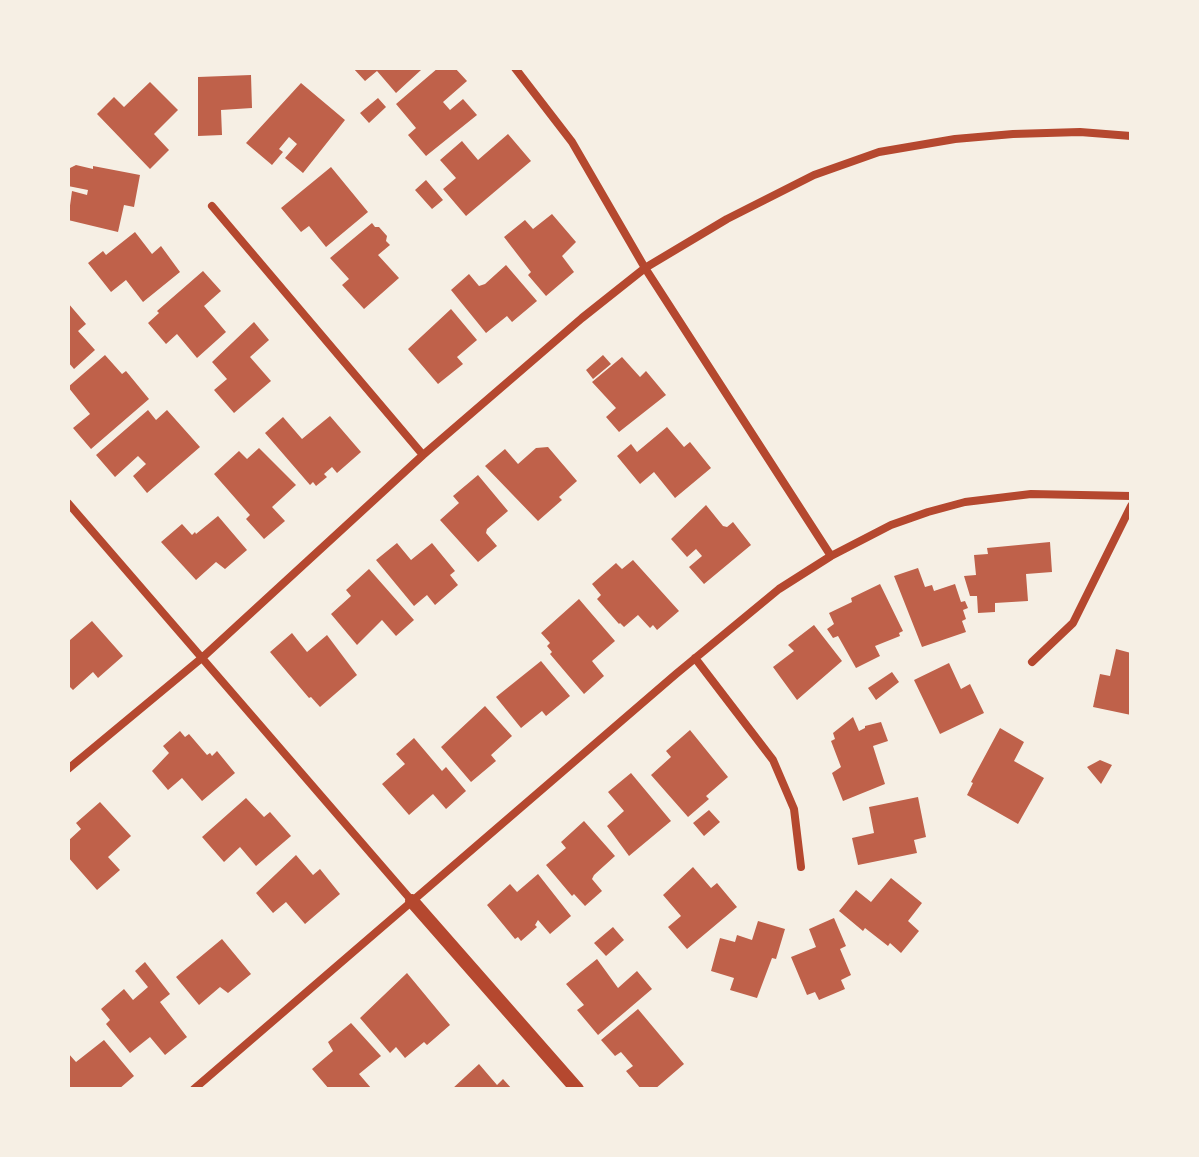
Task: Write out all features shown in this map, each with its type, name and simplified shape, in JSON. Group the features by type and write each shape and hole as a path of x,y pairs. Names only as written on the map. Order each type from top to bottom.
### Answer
{"street":[{"path":"515,68 572,142 645,268 831,556"},
{"path":"68,769 203,657 423,455 582,318 645,268 727,219 814,175 879,152 955,139 1013,134 1080,132 1131,136"},
{"path":"212,206 423,455"},
{"path":"194,1089 695,658 779,589 831,556 891,525 965,502 1031,494 1131,496"},
{"path":"68,503 577,1089"},
{"path":"1032,662 1073,623 1131,506"},
{"path":"695,658 773,760 794,809 801,867"}],"building":[{"path":"353,68 421,70 396,93 377,71 365,81"},
{"path":"438,68 455,68 467,81 443,102 450,110 463,99 477,115 426,156 408,135 416,128 396,104"},
{"path":"251,75 252,108 221,110 222,135 198,136 198,77"},
{"path":"150,82 178,110 154,134 169,150 150,169 97,114 114,97 124,107"},
{"path":"301,83 345,120 303,173 285,158 297,144 289,137 279,149 283,152 272,165 246,143"},
{"path":"378,98 386,107 369,123 360,113"},
{"path":"508,134 531,161 466,216 443,189 456,178 440,160 462,141 478,160"},
{"path":"76,165 140,175 134,207 124,205 118,232 68,220 72,191 87,195 88,190 68,186 70,168"},
{"path":"331,167 368,212 326,247 309,226 301,232 281,208"},
{"path":"426,180 443,200 432,209 415,190"},
{"path":"552,214 576,242 562,256 574,272 546,296 528,275 531,272 504,237 525,220 533,229"},
{"path":"372,223 387,236 386,241 390,245 378,255 399,278 364,309 342,285 349,279 330,258"},
{"path":"135,232 152,254 161,246 180,272 143,302 126,280 111,292 88,263 103,251 106,255"},
{"path":"506,265 537,301 512,322 507,316 486,333 451,290 469,274 479,286 485,284"},
{"path":"203,271 221,291 204,306 226,332 197,358 177,334 166,344 148,323 159,313 157,311"},
{"path":"68,303 86,324 78,331 95,350 74,369 68,362"},
{"path":"451,309 477,340 457,357 463,364 438,384 408,349"},
{"path":"254,322 269,340 250,357 271,381 234,413 214,390 227,379 212,362"},
{"path":"105,355 122,374 126,371 149,399 91,449 73,428 90,414 68,387"},
{"path":"603,355 611,364 593,379 586,370"},
{"path":"622,357 640,377 646,371 666,395 619,432 606,417 616,408 592,382"},
{"path":"148,410 156,420 167,410 200,447 147,493 133,476 146,464 138,456 115,477 96,455"},
{"path":"330,416 361,452 337,473 332,467 324,474 327,477 316,486 313,482 310,485 265,433 283,417 302,439"},
{"path":"667,427 684,447 690,442 711,468 675,498 654,472 640,484 617,456 631,444 637,452"},
{"path":"548,447 577,481 559,497 562,500 538,521 485,466 505,449 518,464 536,448"},
{"path":"259,448 296,485 272,507 285,521 264,539 246,519 250,515 214,474 239,451 247,459"},
{"path":"478,475 508,511 487,529 486,533 497,546 478,562 440,520 459,503 453,496"},
{"path":"706,505 723,526 727,527 733,522 751,545 704,584 689,567 702,556 696,549 687,557 671,539"},
{"path":"218,516 247,550 225,569 216,562 196,580 161,542 182,524 192,535"},
{"path":"1050,542 1052,572 1026,574 1028,601 995,603 995,612 978,613 977,596 970,596 964,576 976,575 974,555 988,554 987,548"},
{"path":"397,543 411,560 432,543 455,571 450,575 458,585 435,605 427,595 414,606 376,560"},
{"path":"633,560 679,611 657,630 653,625 650,628 638,615 624,627 597,599 601,595 592,584 616,563 622,569"},
{"path":"918,568 925,587 932,585 934,591 955,584 961,602 965,601 968,608 963,610 966,619 962,621 966,632 922,647 894,576"},
{"path":"369,569 414,620 396,636 382,620 357,645 331,614 351,596 346,590"},
{"path":"880,584 903,631 899,633 900,636 875,646 880,656 856,668 838,636 833,638 827,629 834,624 829,613"},
{"path":"579,599 615,641 592,661 604,676 584,694 550,654 552,652 547,646 550,643 541,633"},
{"path":"92,621 123,656 98,678 93,672 73,690 68,685 68,638 70,640"},
{"path":"814,625 842,661 797,700 773,667 794,651 788,645"},
{"path":"292,633 307,652 327,635 357,675 320,707 270,652"},
{"path":"1116,649 1131,653 1131,715 1093,707 1100,674 1110,676"},
{"path":"541,661 570,696 546,716 542,711 521,728 496,697"},
{"path":"949,663 961,689 970,684 984,713 940,734 914,680"},
{"path":"892,672 899,682 876,700 868,688"},
{"path":"485,706 512,736 491,755 496,761 471,782 441,747"},
{"path":"853,717 859,731 881,722 888,741 873,746 885,784 843,801 832,773 841,767 831,741 835,739 833,733"},
{"path":"1000,728 1024,742 1014,761 1044,778 1018,824 967,795"},
{"path":"690,730 728,777 688,817 651,775 671,757 666,751"},
{"path":"180,731 185,737 189,734 207,755 210,753 212,756 217,751 235,773 202,801 182,778 168,790 152,771 169,753 163,746"},
{"path":"414,738 442,771 446,767 466,791 446,809 433,794 409,815 382,784 405,764 396,754"},
{"path":"1100,760 1112,765 1101,784 1087,767"},
{"path":"631,773 671,821 629,856 607,826 624,811 608,792"},
{"path":"918,797 926,837 914,840 917,853 858,865 852,838 874,833 869,807"},
{"path":"246,798 264,817 270,812 291,836 256,866 240,847 224,862 202,837"},
{"path":"100,802 131,836 108,857 120,870 97,890 68,857 68,841 81,829 76,823"},
{"path":"709,810 720,822 704,836 693,823"},
{"path":"584,821 615,856 594,875 592,879 602,891 585,906 574,894 572,896 546,865 566,848 561,842"},
{"path":"296,855 313,875 320,869 340,894 305,924 286,902 273,913 256,893"},
{"path":"693,867 711,888 717,883 737,907 687,949 668,927 681,916 663,895"},
{"path":"538,874 571,916 550,934 538,920 537,927 521,941 518,937 515,939 487,905 510,884 517,892"},
{"path":"891,878 922,903 908,921 919,931 901,953 865,928 863,931 839,911 856,890 871,902"},
{"path":"834,918 846,946 840,949 851,975 841,980 845,989 819,1000 815,992 807,995 791,957 816,947 809,929"},
{"path":"758,921 785,929 776,959 772,958 757,998 730,990 734,978 711,971 720,938 735,942 737,935 752,940"},
{"path":"613,927 624,940 606,956 594,943"},
{"path":"222,939 251,974 228,993 220,987 199,1005 176,977"},
{"path":"597,959 618,988 637,971 652,989 598,1035 577,1010 584,1005 566,984"},
{"path":"145,962 170,994 160,1002 187,1037 165,1055 150,1037 130,1053 106,1024 110,1020 101,1009 124,989 133,1000 148,987 135,971"},
{"path":"407,973 450,1025 427,1045 424,1042 405,1058 396,1047 390,1053 360,1018"},
{"path":"638,1009 684,1064 655,1089 641,1089 626,1071 633,1066 621,1052 615,1056 601,1040"},
{"path":"351,1023 381,1056 359,1074 371,1088 329,1089 312,1069 333,1051 328,1042"},
{"path":"104,1040 134,1076 119,1089 68,1089 68,1053 76,1062"},
{"path":"479,1064 497,1085 503,1079 512,1089 452,1089"}]}
